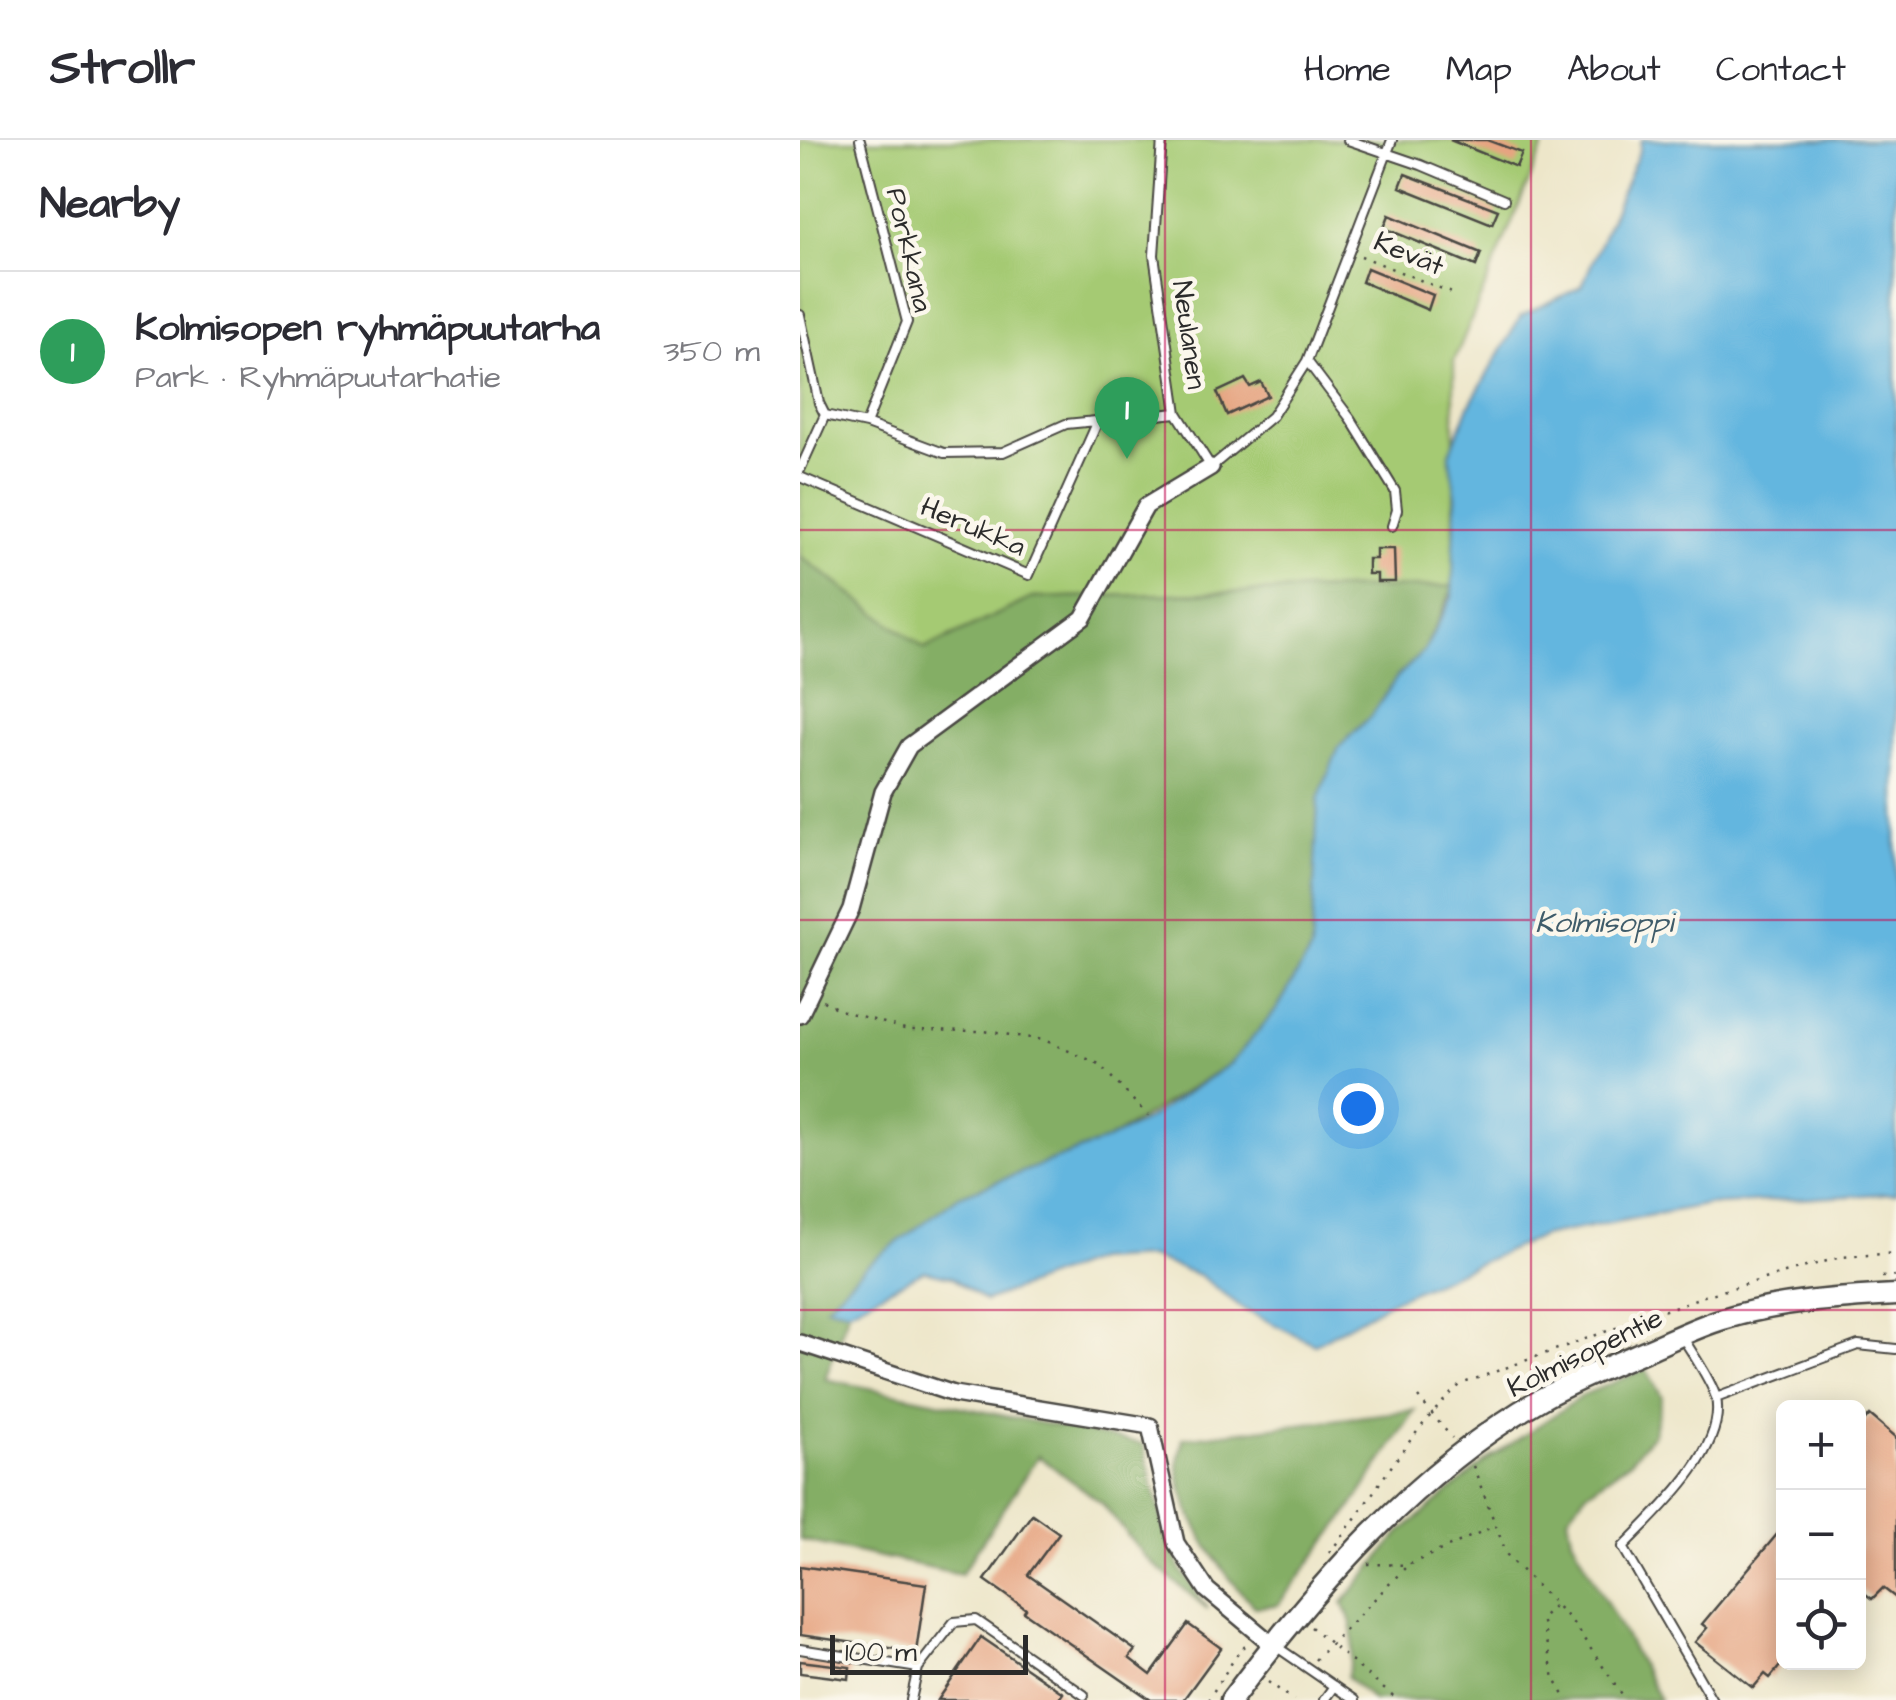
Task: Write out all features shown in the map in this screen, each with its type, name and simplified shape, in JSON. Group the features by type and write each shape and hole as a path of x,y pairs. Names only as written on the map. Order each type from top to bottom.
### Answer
{"main road":[{"name":"Kolmisopentie","path":"1231,1700 1266,1639 1298,1616 1387,1519 1462,1453 1540,1400 1724,1318 1830,1298 1896,1295"}],"street":[{"path":"800,1015 804,990 851,909 882,792 909,746 1083,618 1146,506 1211,467"},
{"path":"800,1344 954,1394 1150,1426 1176,1543 1206,1590 1266,1639"}],"lane":[{"name":"Porkkana","path":"860,140 907,322 866,424"},
{"name":"Neulanen","path":"1162,140 1154,254 1177,413 1211,467"},
{"path":"1348,140 1504,200"},
{"path":"1211,467 1272,416 1307,361 1392,140"},
{"path":"800,316 825,415 800,474"},
{"path":"1307,361 1350,418 1395,490 1397,510 1392,526"},
{"path":"825,415 866,424 944,453 964,453 1003,452 1066,424 1177,413"},
{"name":"Herukka","path":"800,474 1030,575 1098,421"},
{"path":"1682,1336 1716,1398 1713,1426 1691,1476 1623,1547 1712,1700"},
{"path":"1716,1398 1858,1345 1896,1348"},
{"path":"911,1700 918,1668 954,1622 976,1620 1085,1698"},
{"path":"1266,1639 1354,1700"},
{"path":"800,1649 918,1668"},
{"path":"1324,1700 1334,1686"}],"path":[{"name":"Kevät","path":"1351,252 1452,293"},
{"path":"804,990 840,1010 908,1030 984,1032 1044,1040 1098,1064 1148,1116"},
{"path":"1324,1558 1362,1512 1431,1412 1461,1384 1704,1296 1841,1257 1896,1253"},
{"path":"1882,1277 1896,1276"},
{"path":"1418,1397 1454,1440"},
{"path":"1473,1466 1507,1556 1573,1623 1626,1700"},
{"path":"1308,1668 1408,1565 1493,1526"},
{"path":"1346,1563 1408,1565"},
{"path":"1555,1604 1541,1618 1554,1678 1567,1700"},
{"path":"1298,1616 1397,1700"},
{"path":"1208,1700 1236,1656 1266,1639"}],"green space":[{"path":"800,140 1546,140 1454,361 1454,586 1032,598 924,649 800,556"},
{"path":"800,556 925,649 1032,598 1454,586 1424,651 1397,677 1372,715 1339,747 1311,950 1277,1009 1231,1063 1107,1140 959,1196 827,1306 849,1310 825,1379 1143,1444 1164,1528 1180,1568 1208,1609 1146,1558 1102,1503 1038,1456 961,1574 800,1540"},
{"path":"1646,1369 1662,1397 1653,1434 1629,1462 1587,1492 1568,1516 1572,1538 1660,1700 1373,1700 1347,1677 1353,1639 1343,1603 1400,1533 1489,1459 1585,1394"},
{"path":"1415,1410 1350,1510 1278,1605 1255,1607 1217,1561 1196,1526 1178,1469 1183,1438"}],"water":[{"name":"Kolmisoppi","path":"1641,140 1896,140 1896,1193 1704,1205 1542,1236 1397,1298 1315,1344 1245,1310 1199,1275 1149,1257 1095,1260 985,1301 951,1277 924,1271 849,1310 826,1306 866,1266 959,1196 1107,1140 1148,1119 1231,1063 1277,1009 1311,950 1318,799 1339,747 1372,715 1397,677 1424,651 1452,597 1456,496 1449,455 1469,406 1521,316 1582,286"}],"building":[{"path":"1450,140 1487,140 1522,153 1516,167"},
{"path":"1405,174 1498,210 1492,224 1400,187"},
{"path":"1389,215 1481,253 1476,266 1384,228"},
{"path":"1367,268 1433,295 1428,310 1362,282"},
{"path":"1245,379 1250,387 1261,382 1268,396 1227,415 1217,392"},
{"path":"1376,549 1394,549 1395,582 1377,582 1377,574 1368,574 1368,559 1376,559"},
{"path":"1870,1415 1896,1437 1896,1598 1883,1588 1872,1599 1866,1594 1866,1419"},
{"path":"1032,1514 1059,1533 1028,1575 1135,1650 1129,1658 1151,1675 1188,1624 1221,1648 1183,1700 1151,1700 1024,1612 1026,1609 985,1580"},
{"path":"1776,1536 1777,1670 1770,1678 1765,1674 1753,1688 1695,1642 1707,1628 1702,1624"},
{"path":"800,1566 926,1584 916,1652 800,1635"},
{"path":"981,1637 1063,1693 1058,1700 938,1700"},
{"path":"800,1661 850,1667 849,1679 800,1673"}],"place":[{"name":"Kolmisopen ryhmäpuutarha","path":"1127,459"}]}
